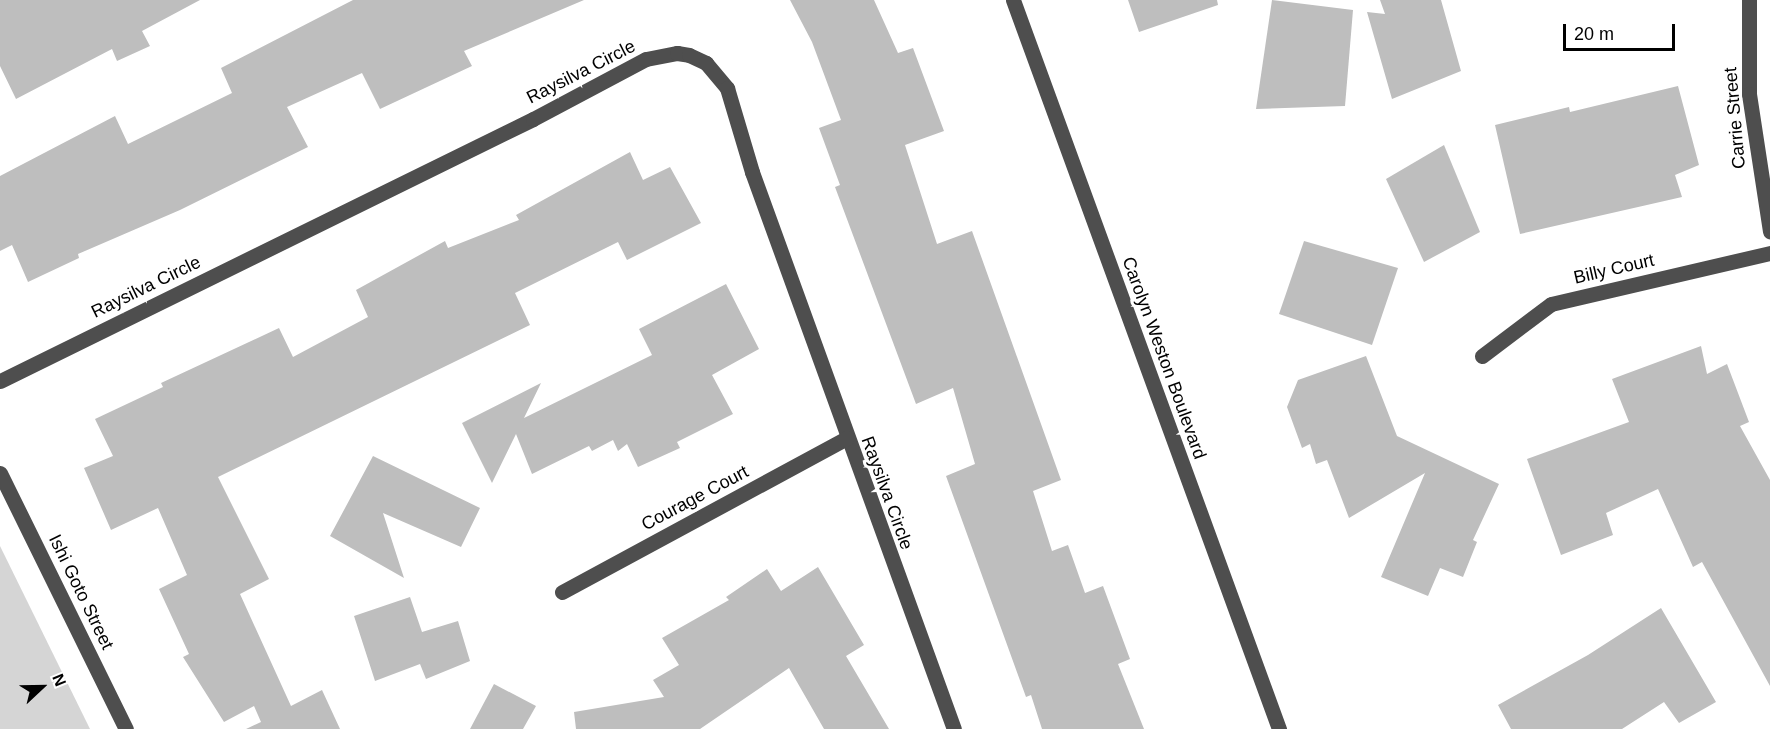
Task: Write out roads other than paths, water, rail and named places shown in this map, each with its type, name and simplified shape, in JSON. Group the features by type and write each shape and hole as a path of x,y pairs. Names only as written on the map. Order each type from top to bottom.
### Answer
{"street":[{"name":"Carolyn Weston Boulevard","path":"1013,0 1279,729"},
{"name":"Carrie Street","path":"1749,0 1749,94 1770,231"},
{"name":"Raysilva Circle","path":"0,381 533,119 646,59 677,53 706,63 727,88 752,172 954,729"},
{"name":"Billy Court","path":"1482,356 1551,304 1770,253"},
{"name":"Courage Court","path":"562,592 847,438"},
{"name":"Ishi Goto Street","path":"0,473 126,729"}]}
